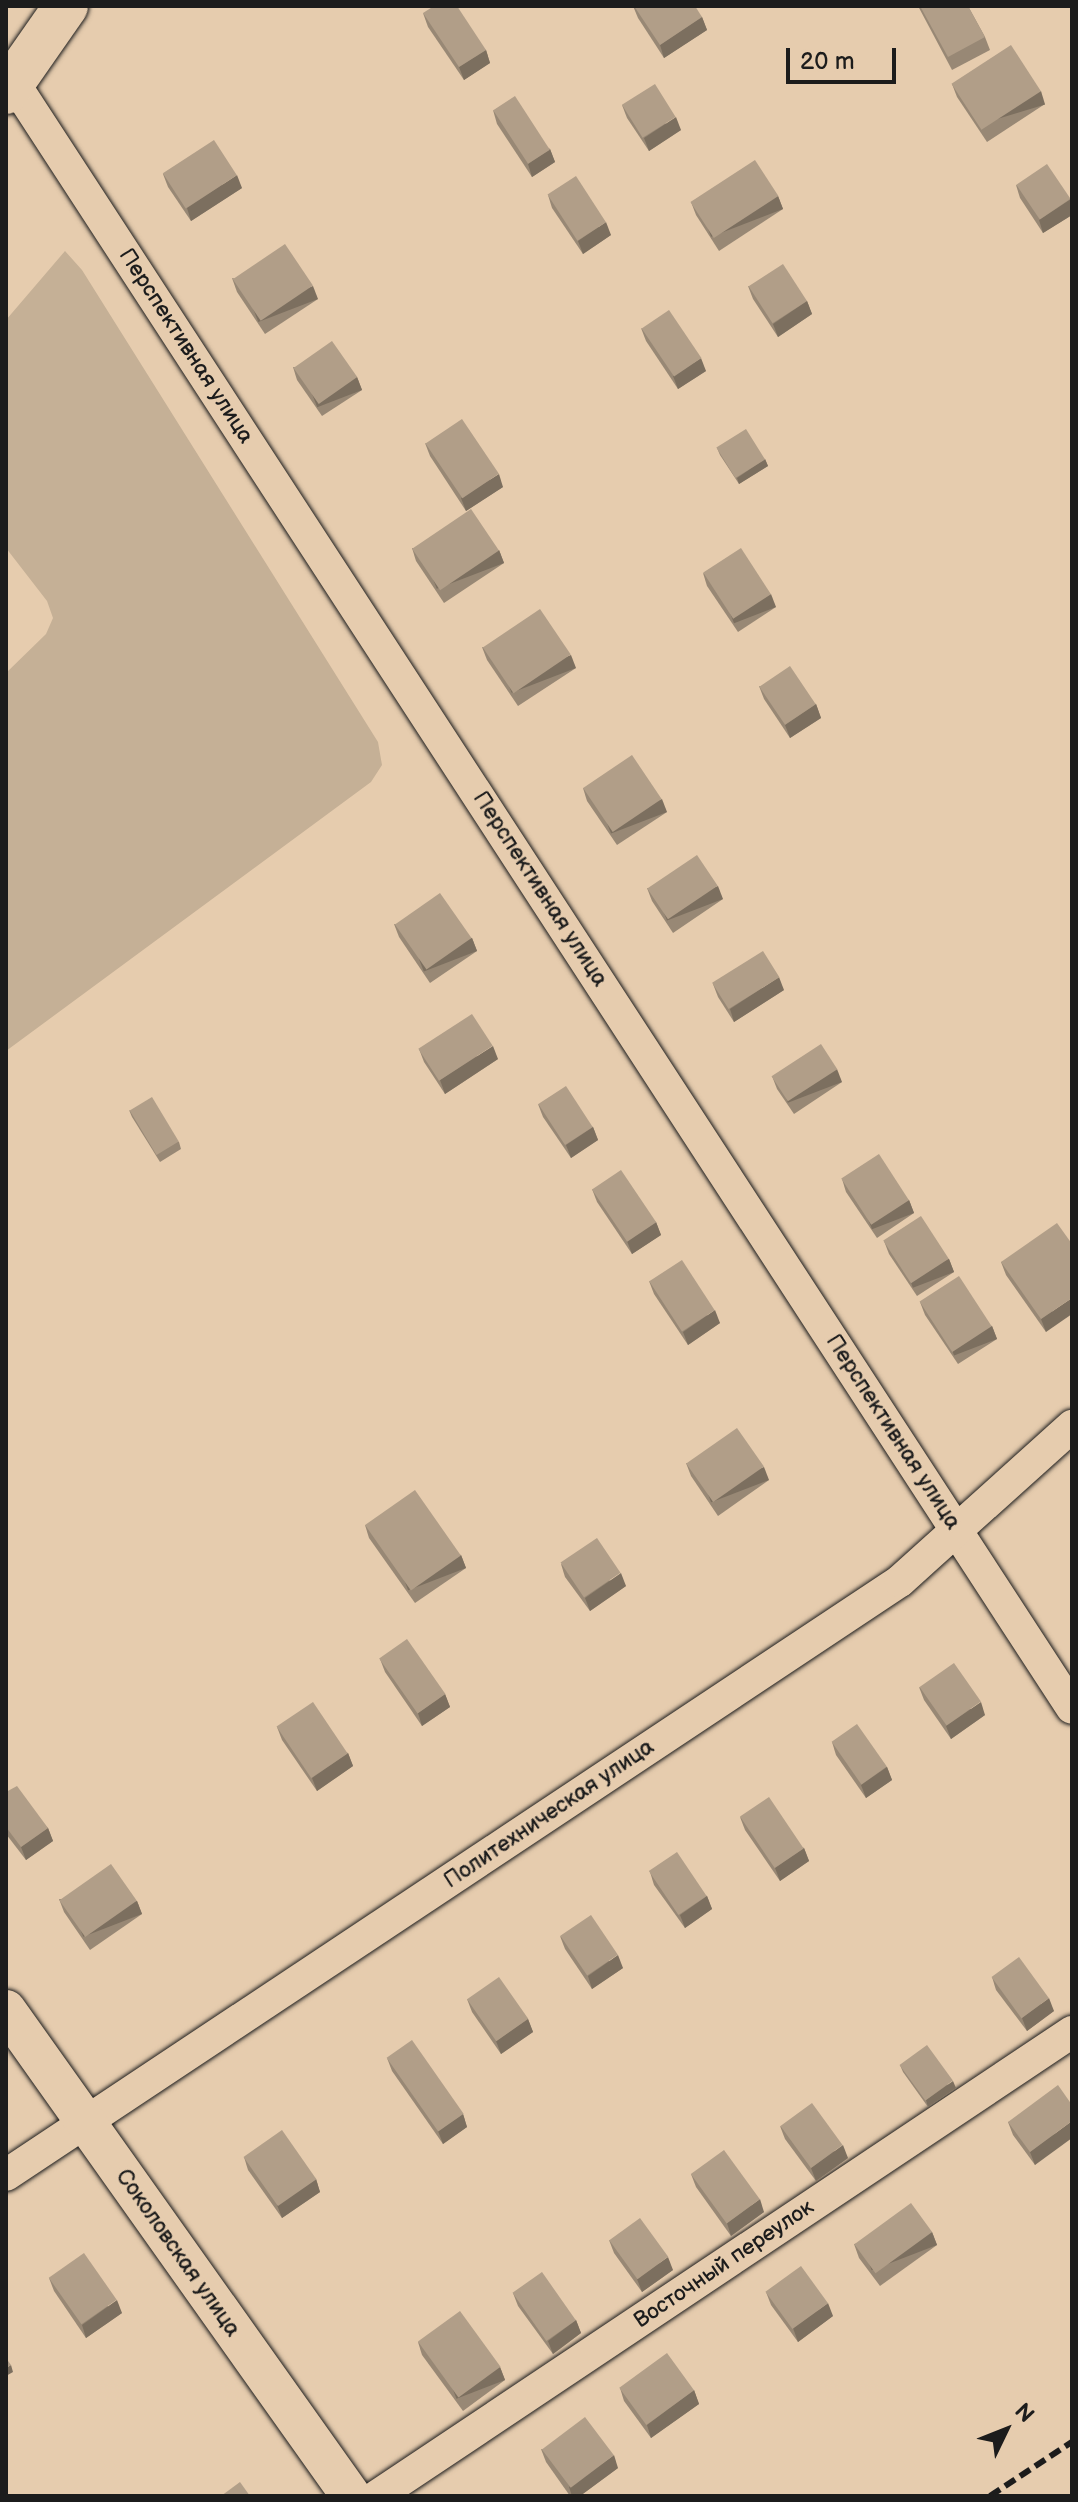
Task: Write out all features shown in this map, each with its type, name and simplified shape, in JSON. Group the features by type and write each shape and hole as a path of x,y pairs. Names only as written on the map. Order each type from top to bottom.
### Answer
{"main road":[{"path":"9,82 66,6"}],"street":[{"name":"Перспективная улица","path":"9,82 1072,1708"},
{"name":"Политехническая улица","path":"6,2175 900,1581 1072,1426"},
{"name":"Соколовская улица","path":"6,2010 351,2496"},
{"name":"Восточный переулок","path":"377,2496 1072,2032"}],"shaded area":[{"path":"65,251 82,270 378,742 382,765 371,782 6,1051 6,673 46,634 53,618 47,601 6,548 6,320"}],"building":[{"path":"434,6 457,6 486,50 459,67 423,13"},
{"path":"634,6 695,6 702,17 660,45"},
{"path":"920,6 968,6 985,37 948,57"},
{"path":"1011,45 1041,91 981,130 951,84"},
{"path":"655,84 676,117 643,138 622,105"},
{"path":"515,96 550,150 528,164 493,110"},
{"path":"214,140 237,175 186,208 163,173"},
{"path":"755,160 778,196 714,238 690,202"},
{"path":"1047,164 1070,199 1040,220 1016,185"},
{"path":"576,176 606,222 577,241 547,195"},
{"path":"285,244 313,285 261,321 233,279"},
{"path":"783,264 807,301 773,323 749,286"},
{"path":"669,310 701,358 674,377 642,328"},
{"path":"332,341 357,377 319,404 293,368"},
{"path":"462,419 499,474 462,498 426,444"},
{"path":"746,429 765,460 735,478 716,448"},
{"path":"471,509 499,550 440,590 412,549"},
{"path":"741,548 771,594 733,619 703,573"},
{"path":"540,609 571,655 514,693 483,648"},
{"path":"790,666 816,704 785,725 759,687"},
{"path":"632,755 662,799 613,832 583,788"},
{"path":"697,855 718,886 668,919 647,889"},
{"path":"440,893 472,938 426,970 395,925"},
{"path":"763,951 779,977 729,1009 712,983"},
{"path":"472,1014 493,1046 439,1081 418,1049"},
{"path":"821,1044 837,1069 788,1101 772,1076"},
{"path":"566,1086 593,1127 565,1145 538,1104"},
{"path":"152,1097 179,1142 156,1155 130,1110"},
{"path":"879,1154 909,1200 871,1225 841,1179"},
{"path":"621,1170 656,1222 627,1242 592,1190"},
{"path":"921,1216 949,1259 911,1283 883,1241"},
{"path":"1057,1223 1072,1244 1072,1298 1041,1319 1001,1262"},
{"path":"682,1260 715,1310 682,1332 649,1281"},
{"path":"959,1276 992,1326 952,1352 920,1302"},
{"path":"737,1428 764,1467 713,1502 686,1464"},
{"path":"415,1490 461,1556 411,1591 365,1525"},
{"path":"597,1538 620,1573 584,1597 561,1563"},
{"path":"407,1639 445,1694 418,1713 379,1659"},
{"path":"954,1663 981,1702 947,1726 920,1687"},
{"path":"313,1702 348,1753 311,1778 277,1727"},
{"path":"857,1724 887,1767 861,1784 832,1742"},
{"path":"17,1786 48,1828 21,1847 6,1827 6,1792"},
{"path":"769,1797 804,1848 775,1868 740,1817"},
{"path":"677,1852 707,1896 678,1915 649,1871"},
{"path":"111,1864 137,1901 85,1937 59,1900"},
{"path":"591,1915 618,1955 587,1975 560,1936"},
{"path":"1019,1957 1049,1998 1021,2018 991,1977"},
{"path":"499,1977 528,2019 496,2041 467,1999"},
{"path":"412,2040 464,2114 438,2132 387,2058"},
{"path":"927,2045 953,2081 925,2101 899,2065"},
{"path":"1058,2085 1072,2105 1072,2121 1030,2152 1008,2122"},
{"path":"812,2103 843,2145 811,2168 780,2126"},
{"path":"282,2130 316,2179 278,2206 243,2157"},
{"path":"724,2150 760,2199 727,2223 691,2174"},
{"path":"911,2203 932,2232 876,2273 854,2244"},
{"path":"640,2218 668,2257 637,2279 609,2240"},
{"path":"84,2253 117,2300 81,2324 49,2278"},
{"path":"801,2266 828,2303 792,2329 765,2292"},
{"path":"542,2272 576,2320 546,2341 513,2293"},
{"path":"460,2311 501,2367 458,2397 418,2342"},
{"path":"667,2353 694,2390 646,2425 619,2388"},
{"path":"585,2417 614,2455 571,2488 542,2449"},
{"path":"240,2482 250,2496 221,2496"}],"railway":[{"path":"990,2496 1072,2442"}]}
